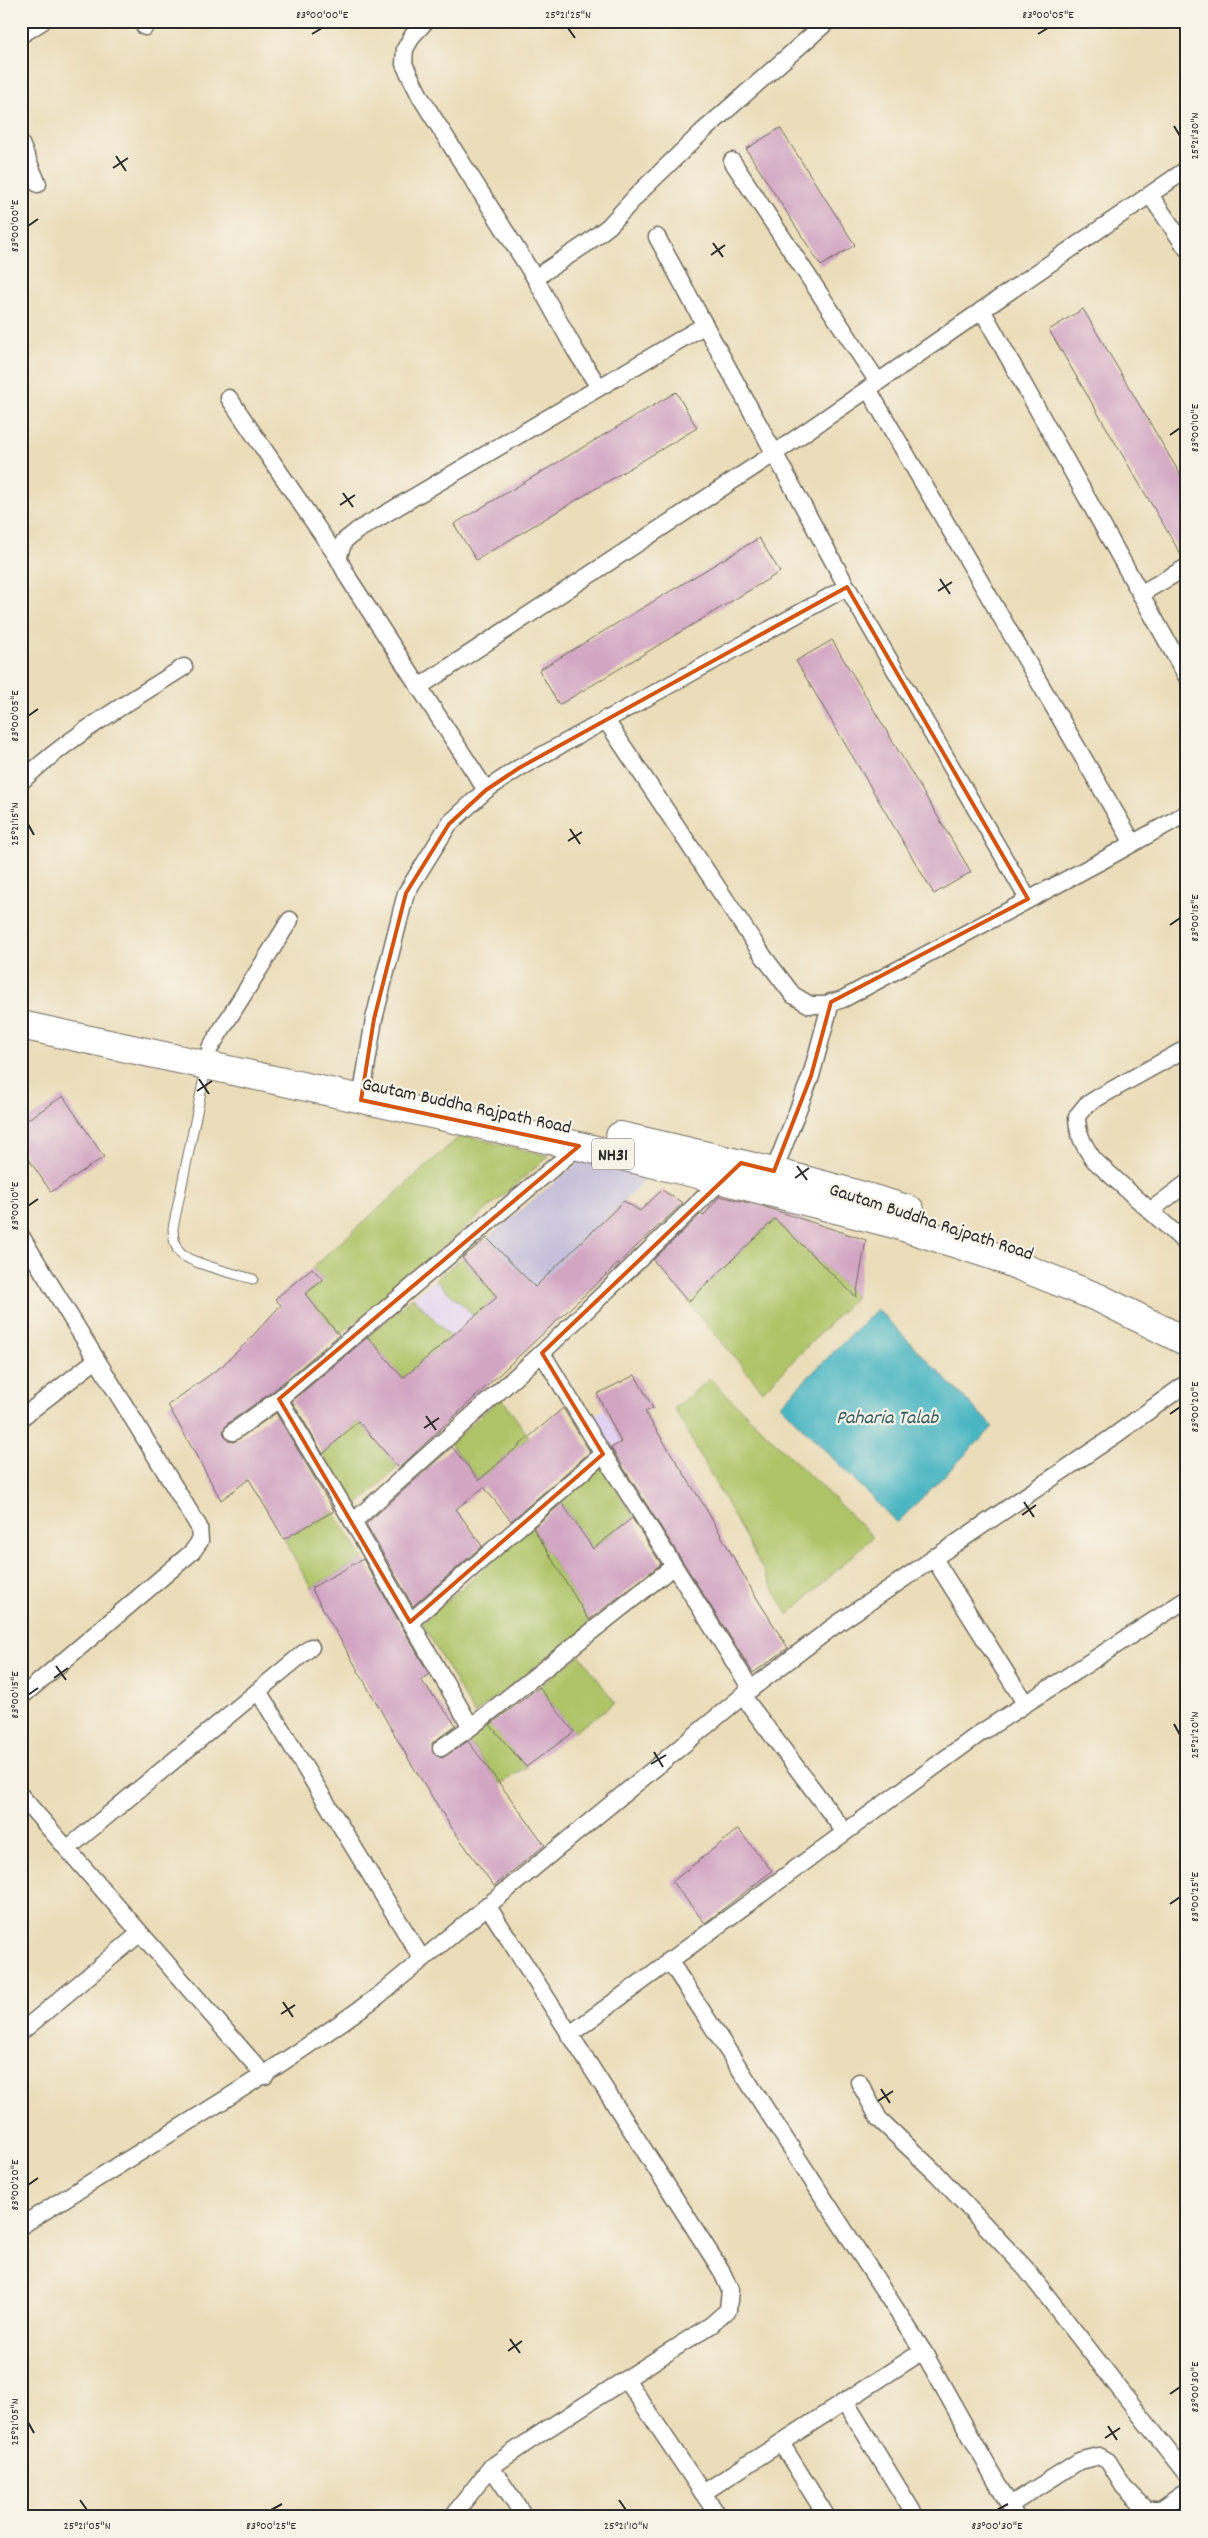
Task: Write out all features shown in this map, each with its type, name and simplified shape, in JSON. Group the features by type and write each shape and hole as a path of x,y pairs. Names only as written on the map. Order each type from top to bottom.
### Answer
{"highway":[{"name":"Gautam Buddha Rajpath Road","path":"21,1010 208,1057 363,1091 732,1171 774,1171 844,1189 1039,1255 1187,1323"},
{"name":"NH31","path":"21,1026 208,1057"},
{"name":"NH31","path":"363,1091 579,1146 732,1171 994,1256 1099,1298 1187,1342"}],"street":[{"path":"21,35 43,21"},
{"path":"426,21 412,35 404,49 404,64 421,98 459,161 535,278 574,350 599,387"},
{"path":"535,278 586,244 609,226 640,192 702,132 828,21"},
{"path":"21,144 38,184"},
{"path":"732,161 873,385 1133,843"},
{"path":"419,687 774,453 1187,169"},
{"path":"1150,195 1187,249"},
{"path":"657,237 847,586 1028,899"},
{"path":"982,310 1187,678"},
{"path":"338,558 344,541 358,530 705,324"},
{"path":"229,398 338,558 349,579 486,790"},
{"path":"1140,594 1187,567"},
{"path":"363,1091 374,1018 406,894 449,824 486,790 519,768 847,586"},
{"path":"21,782 44,760 81,733 184,667"},
{"path":"605,719 764,957 793,995 810,1005 843,998 1133,843 1187,812"},
{"path":"208,1057 290,920"},
{"path":"774,1171 811,1076 831,1002"},
{"path":"1187,1048 1099,1097 1086,1106 1077,1116 1077,1128 1084,1145 1094,1160 1187,1244"},
{"path":"232,1432 279,1399 579,1146"},
{"path":"353,1522 542,1352 732,1171"},
{"path":"1150,1211 1187,1183"},
{"path":"21,1236 200,1527 200,1541 192,1552 21,1697"},
{"path":"542,1352 603,1454 674,1566 746,1692 844,1831"},
{"path":"21,1418 96,1360"},
{"path":"21,2226 142,2149 265,2076 363,2007 746,1692 834,1626 1114,1436 1187,1383"},
{"path":"279,1399 353,1522 471,1727"},
{"path":"410,1622 603,1454"},
{"path":"934,1557 1025,1703"},
{"path":"441,1748 471,1727 674,1566"},
{"path":"569,2035 844,1831 1025,1703 1187,1600"},
{"path":"67,1849 311,1647"},
{"path":"258,1691 422,1959"},
{"path":"21,1796 265,2076"},
{"path":"452,2517 491,2467 711,2325 728,2310 730,2290 721,2270 487,1905"},
{"path":"21,2032 140,1934"},
{"path":"669,1960 923,2351 1013,2511 1079,2461 1098,2456 1108,2461 1124,2487 1146,2510 1160,2510 1187,2491"},
{"path":"859,2082 879,2119 937,2174 1025,2268 1168,2448 1187,2475"},
{"path":"703,2493 923,2351"},
{"path":"626,2379 719,2517"},
{"path":"846,2401 916,2517"},
{"path":"781,2443 827,2517"},
{"path":"491,2467 525,2517"}],"lane":[{"path":"208,1057 173,1228 173,1241 181,1254 196,1261 253,1279"}],"highlighted area":[{"path":"847,587 1028,899 831,1002 811,1076 774,1171 741,1163 542,1353 603,1454 410,1622 279,1399 579,1146 361,1100 374,1019 406,893 449,824 486,790 519,768"}],"shaded area":[{"path":"584,1158 650,1175 535,1287 487,1238"},
{"path":"435,1280 475,1316 451,1337 413,1297"},
{"path":"635,1391 652,1424 610,1449 592,1416"}],"green space":[{"path":"461,1135 549,1156 340,1335 305,1294 323,1280 312,1268"},
{"path":"775,1219 856,1297 763,1391 688,1302"},
{"path":"462,1258 497,1297 475,1316 435,1280"},
{"path":"413,1297 451,1337 403,1378 368,1337"},
{"path":"710,1379 873,1537 788,1615 674,1408"},
{"path":"501,1397 529,1437 479,1480 450,1444"},
{"path":"358,1421 398,1467 356,1506 322,1455"},
{"path":"601,1466 634,1517 593,1548 561,1502"},
{"path":"334,1511 363,1559 311,1588 284,1539"},
{"path":"532,1527 592,1624 474,1714 422,1623"},
{"path":"580,1655 615,1703 574,1732 539,1687"},
{"path":"490,1724 526,1767 501,1784 468,1741"}],"water":[{"name":"Paharia Talab","path":"877,1309 993,1427 897,1523 780,1405"}],"building":[{"path":"780,128 855,245 821,266 746,149"},
{"path":"1083,309 1187,486 1187,557 1183,558 1049,330"},
{"path":"676,392 697,428 476,560 454,524"},
{"path":"759,538 780,572 559,705 539,670"},
{"path":"832,640 971,872 934,894 796,661"},
{"path":"63,1096 104,1157 51,1192 21,1148 21,1124"},
{"path":"662,1190 683,1203 399,1468 358,1421 323,1454 292,1401 368,1337 403,1378 497,1297 462,1258 487,1238 535,1287 624,1201 640,1211"},
{"path":"720,1196 762,1206 866,1240 856,1297 775,1219 688,1302 653,1260 701,1214 703,1216"},
{"path":"312,1268 323,1280 305,1294 339,1335 273,1391 227,1424 223,1432 228,1441 234,1442 276,1413 334,1511 284,1539 249,1479 221,1500 168,1405 222,1366 281,1305 275,1299"},
{"path":"635,1375 653,1408 645,1412 705,1507 753,1592 788,1648 753,1673 611,1448 621,1442 597,1394"},
{"path":"563,1408 590,1452 511,1521 484,1487 456,1509 482,1546 413,1606 366,1524 452,1447 479,1480"},
{"path":"562,1503 593,1549 632,1518 661,1564 589,1620 533,1528"},
{"path":"363,1559 429,1674 421,1680 456,1725 432,1743 433,1753 442,1758 468,1741 545,1845 494,1886 451,1827 409,1760 311,1588"},
{"path":"539,1687 574,1732 526,1767 490,1725"},
{"path":"738,1829 772,1871 705,1923 672,1882"}]}
